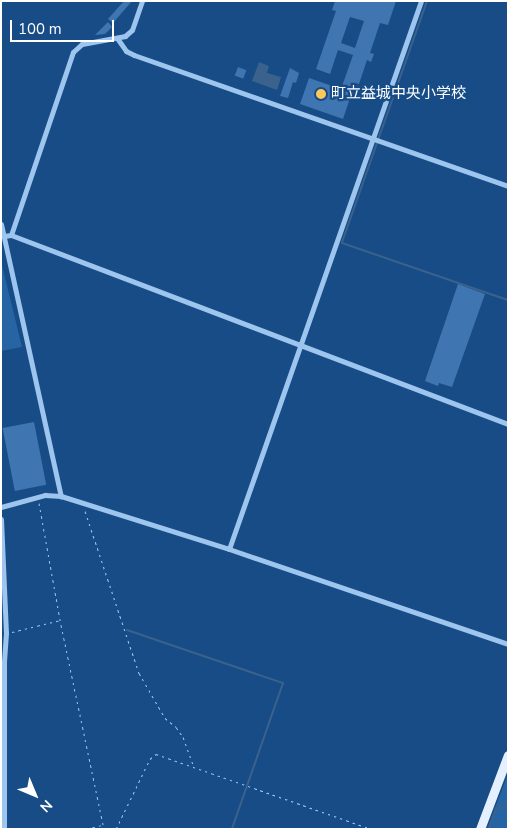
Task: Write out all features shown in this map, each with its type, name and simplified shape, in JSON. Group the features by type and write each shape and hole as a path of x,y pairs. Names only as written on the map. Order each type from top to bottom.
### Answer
{"main road":[{"path":"480,829 508,755"}],"street":[{"path":"11,235 73,52 82,44 125,36 132,30 142,1"},
{"path":"229,549 421,1"},
{"path":"117,38 126,51 134,55 374,137 508,186"},
{"path":"1,224 61,496"},
{"path":"4,236 11,235 508,424"},
{"path":"1,507 38,496 61,496 229,549 508,644"},
{"path":"1,519 6,633 4,662 4,829"}],"path":[{"path":"38,496 60,620 104,829"},
{"path":"82,502 140,674 164,718 176,726 183,737 194,768"},
{"path":"6,633 60,620"},
{"path":"116,829 150,759 156,754 371,829"},
{"path":"86,829 103,825"}],"shaded area":[{"path":"259,62 269,66 267,73 281,77 277,90 252,81"},
{"path":"1,261 22,347 1,351"},
{"path":"508,774 508,829 487,829"}],"building":[{"path":"124,1 132,1 113,23 108,19"},
{"path":"335,1 396,1 388,25 380,23 370,53 374,54 371,62 367,60 359,84 355,83 343,119 300,104 309,78 341,89 353,55 338,50 330,74 316,69 336,11 332,10","holes":["350,17 364,21 355,48 341,43"]},
{"path":"108,22 112,27 105,34 95,35"},
{"path":"238,67 246,70 243,79 235,75"},
{"path":"290,68 299,73 296,83 293,82 288,98 280,96"},
{"path":"458,284 485,294 452,387 439,383 438,386 425,381"},
{"path":"34,422 46,485 15,491 3,428"}],"waterway":[{"path":"427,1 342,243 508,300"},
{"path":"127,630 283,683 232,829"},
{"path":"489,829 496,808 503,808 508,802"}],"place":[{"name":"町立益城中央小学校","path":"321,94"}]}
